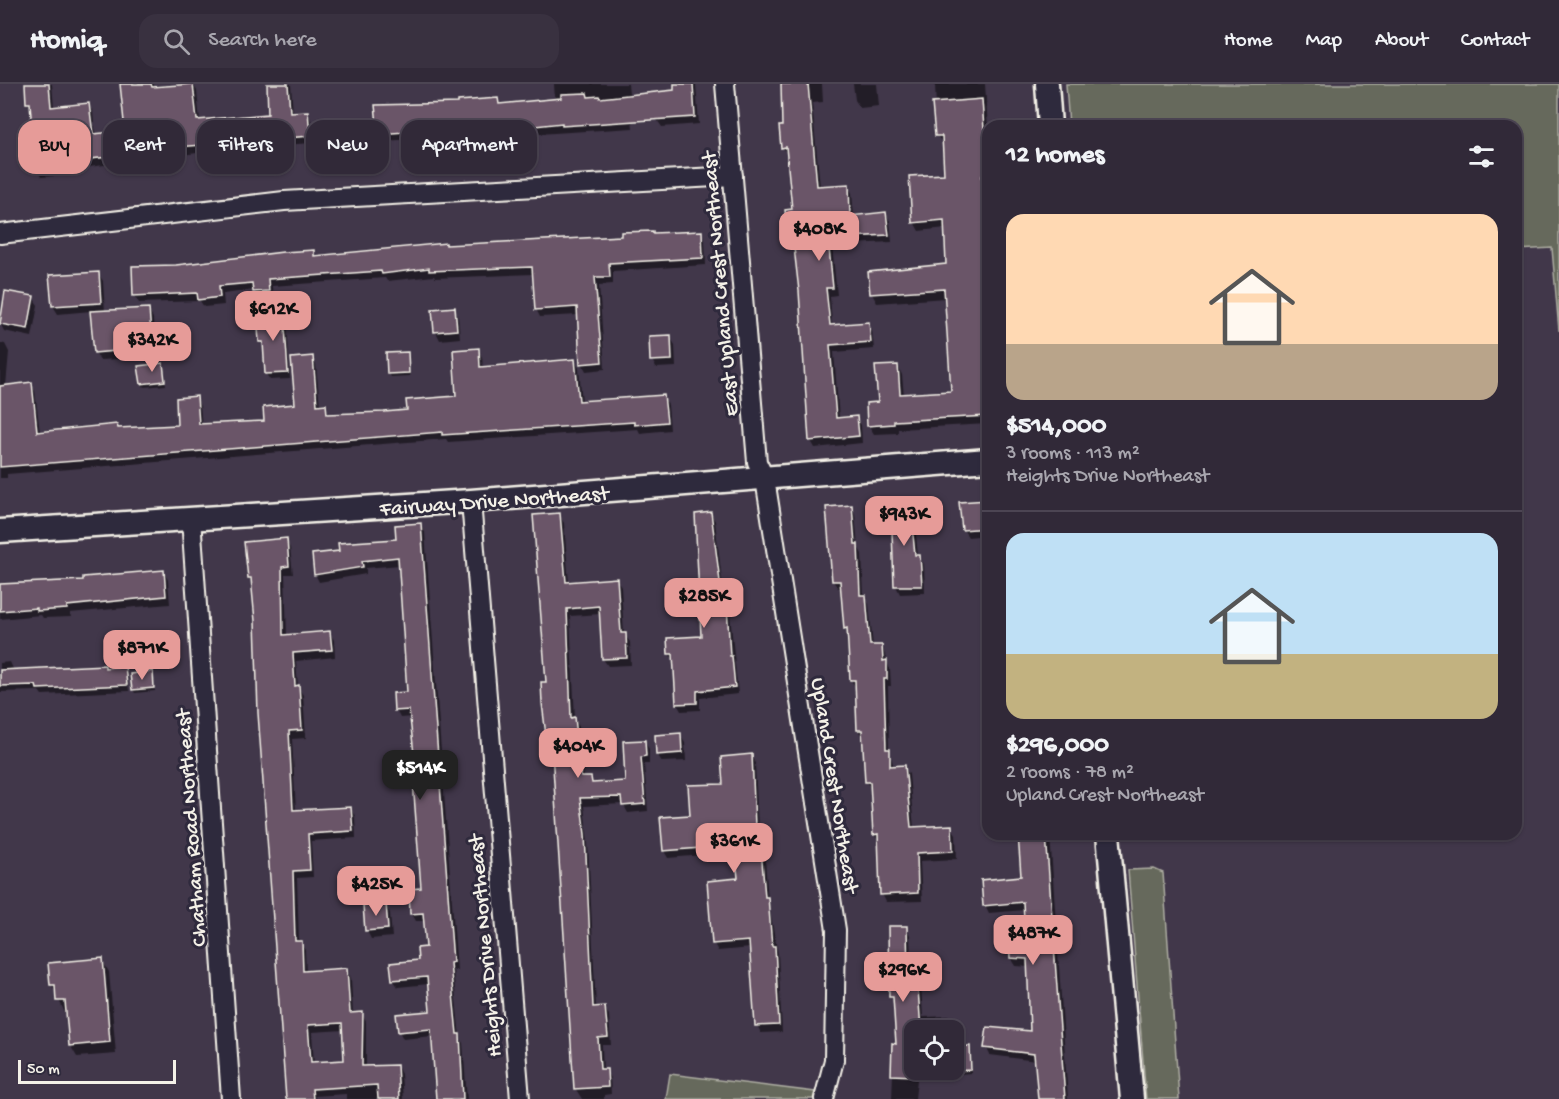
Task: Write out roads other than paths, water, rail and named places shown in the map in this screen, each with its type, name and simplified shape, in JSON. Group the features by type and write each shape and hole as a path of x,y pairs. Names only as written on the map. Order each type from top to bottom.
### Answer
{"street":[{"name":"East Upland Crest Northeast","path":"725,84 757,462 765,479"},
{"path":"1047,84 1050,120"},
{"path":"0,234 284,201 733,176"},
{"name":"Fairway Drive Northeast","path":"0,531 471,501 982,461"},
{"name":"Upland Crest Northeast","path":"765,479 836,930 834,1060 824,1099"},
{"name":"Heights Drive Northeast","path":"471,501 520,1099"},
{"name":"Chatham Road Northeast","path":"191,518 231,1099"},
{"path":"1109,840 1132,1099"}]}
